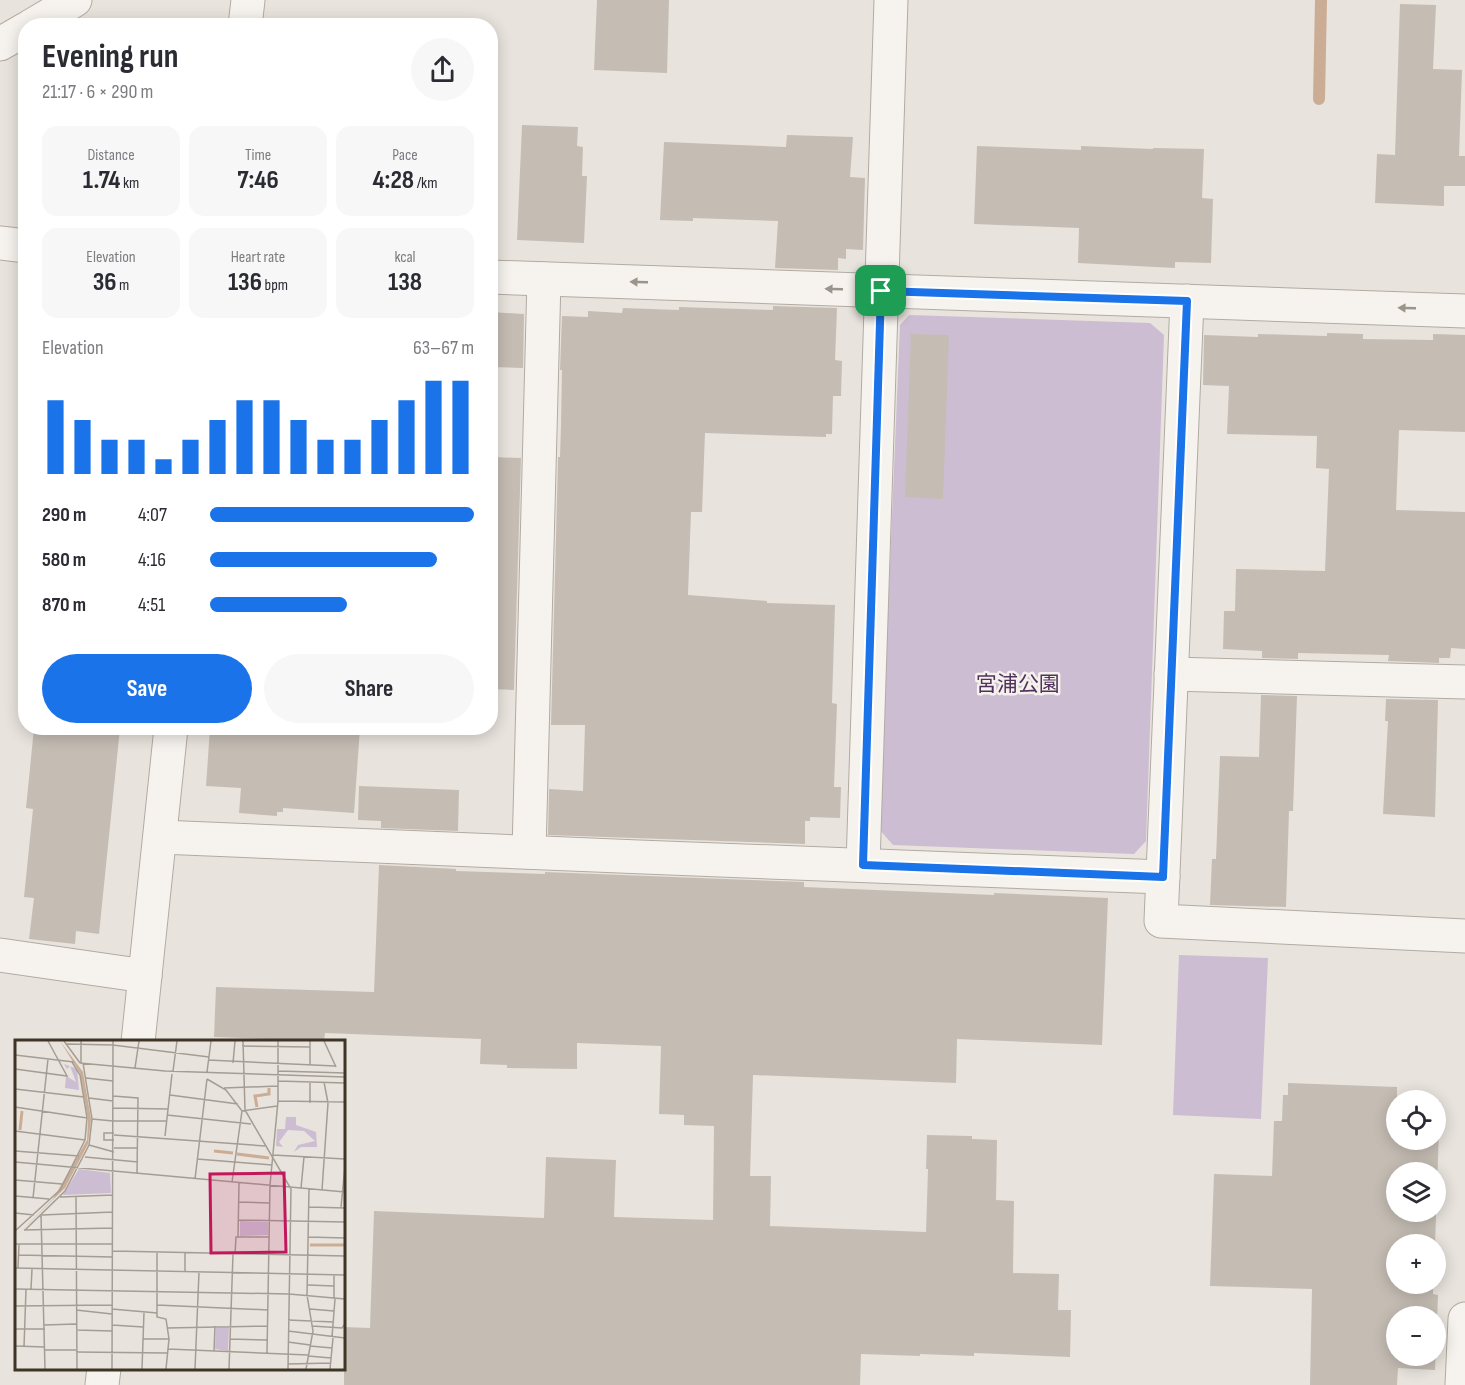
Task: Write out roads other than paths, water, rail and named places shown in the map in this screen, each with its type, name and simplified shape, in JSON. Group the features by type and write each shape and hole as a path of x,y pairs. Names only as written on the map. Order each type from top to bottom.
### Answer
{"street":[{"path":"45,18 75,0"},
{"path":"246,18 248,0"},
{"path":"863,865 891,0"},
{"path":"0,44 18,34"},
{"path":"0,243 18,245"},
{"path":"498,277 1465,310"},
{"path":"529,852 544,279"},
{"path":"1187,301 1161,921 1465,936"},
{"path":"1171,674 1465,682"},
{"path":"138,1040 170,735"},
{"path":"159,837 1163,877"},
{"path":"0,956 145,976"},
{"path":"1462,1385 1465,1319"},
{"path":"102,1385 104,1370"}],"waterway":[{"path":"1319,99 1321,0"}],"park label":[{"name":"宮浦公園","path":"1018,684"}]}
